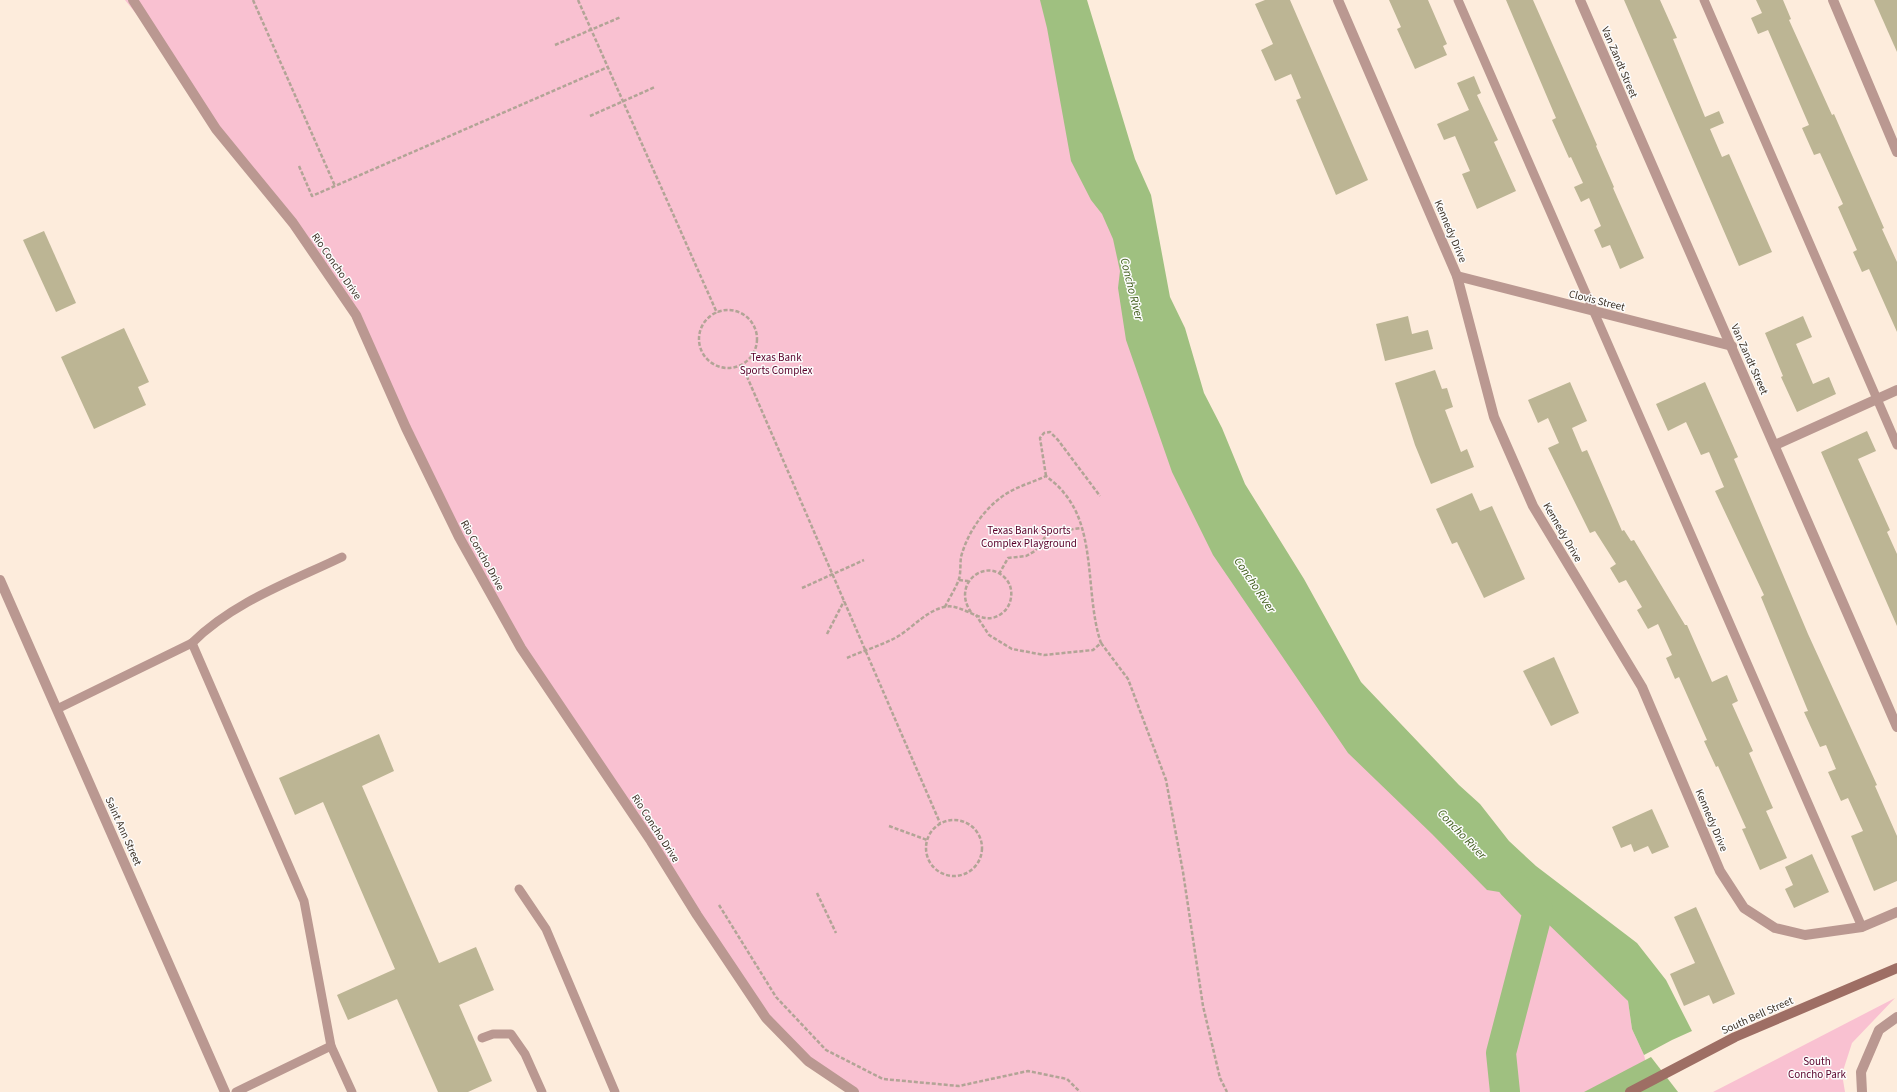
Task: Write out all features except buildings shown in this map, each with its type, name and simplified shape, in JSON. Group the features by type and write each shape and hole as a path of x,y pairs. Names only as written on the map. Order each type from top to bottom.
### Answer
{"main road":[{"name":"South Bell Street","path":"1630,1092 1735,1038 1897,968"}],"street":[{"name":"Rio Concho Drive","path":"133,0 216,130 293,223 356,315 406,428 458,537 521,648 652,841 697,915 766,1018 808,1061 854,1092"},
{"name":"Kennedy Drive","path":"1338,0 1457,276 1494,417 1533,506 1583,592 1642,687 1720,871 1744,908 1775,928 1804,935 1862,927 1897,912"},
{"name":"Van Zandt Street","path":"1580,0 1897,727"},
{"path":"1832,0 1897,152"},
{"name":"Clovis Street","path":"1457,276 1732,346"},
{"path":"1775,445 1897,390"},
{"name":"Saint Ann Street","path":"0,580 225,1092"},
{"path":"1862,1092 1861,1072 1879,1030 1897,1017"}],"lane":[{"path":"1458,0 1862,927"},
{"path":"1704,0 1897,445"},
{"path":"57,709 192,643 207,628 243,604 342,557"},
{"path":"192,643 304,901 331,1046 352,1092"},
{"path":"519,890 546,929 615,1092"},
{"path":"482,1038 493,1034 511,1034 525,1054 542,1092"},
{"path":"236,1092 331,1046"}],"path":[{"path":"253,0 335,186"},
{"path":"578,0 717,313"},
{"path":"555,45 621,17"},
{"path":"299,166 312,196 608,67"},
{"path":"590,116 655,87"},
{"path":"724,310 734,311 748,319 754,327 757,337 756,347 752,356 742,365 732,368 722,368 713,364 705,357 700,348 699,338 701,328 706,320 724,310"},
{"path":"742,365 940,823"},
{"path":"1100,496 1058,440 1050,432 1044,433 1040,438 1046,476 1064,492 1075,509 1081,528 1089,559 1091,595 1095,626 1101,643 1128,679 1166,780 1184,872 1203,1006 1220,1078 1227,1092"},
{"path":"945,606 959,580 961,558 969,533 984,514 999,499 1014,489 1046,476"},
{"path":"1000,574 1008,558 1026,556 1035,551 1046,536 1054,532 1081,528"},
{"path":"802,588 864,560"},
{"path":"847,658 895,638 931,612 945,606 971,612 980,618 994,618 1001,615 1007,609 1011,601 1010,587 1006,579 1000,574 988,571 980,572 968,581 965,588 964,597 966,605 971,612"},
{"path":"959,580 968,581"},
{"path":"827,634 844,601"},
{"path":"976,615 989,635 1012,649 1044,655 1093,650 1101,643"},
{"path":"948,820 958,820 967,823 974,829 980,840 981,850 979,859 974,867 961,875 951,876 942,873 931,864 927,855 927,840 933,829 940,823 948,820"},
{"path":"889,826 927,840"},
{"path":"817,892 836,934"},
{"path":"719,905 776,997 826,1050 883,1080 959,1086 1028,1070 1067,1079 1080,1092"}],"green space":[{"name":"Texas Bank Sports Complex","path":"125,0 1079,0 1184,473 1628,1001 1632,1029 1644,1055 1653,1092 854,1092 808,1061 766,1018 521,648 459,537 356,315 216,129 168,53"},
{"name":"South Concho Park","path":"1895,998 1852,1043 1842,1074 1845,1092 1713,1092"}],"water":[{"path":"1040,0 1087,0 1135,159 1151,195 1170,297 1185,328 1204,393 1222,428 1245,484 1304,579 1361,682 1459,785 1480,804 1509,841 1536,866 1637,943 1666,980 1692,1031 1644,1055 1632,1029 1628,1001 1518,895 1487,890 1432,834 1348,753 1213,555 1172,472 1126,340 1118,288 1120,271 1113,239 1102,214 1091,200 1071,161 1047,28"},
{"path":"1651,1057 1678,1092 1584,1092"}],"waterway":[{"name":"Concho River","path":"1505,1092 1501,1053 1538,911 1512,884"}],"park label":[{"name":"Texas Bank Sports Complex Playground","path":"1029,536"}]}
